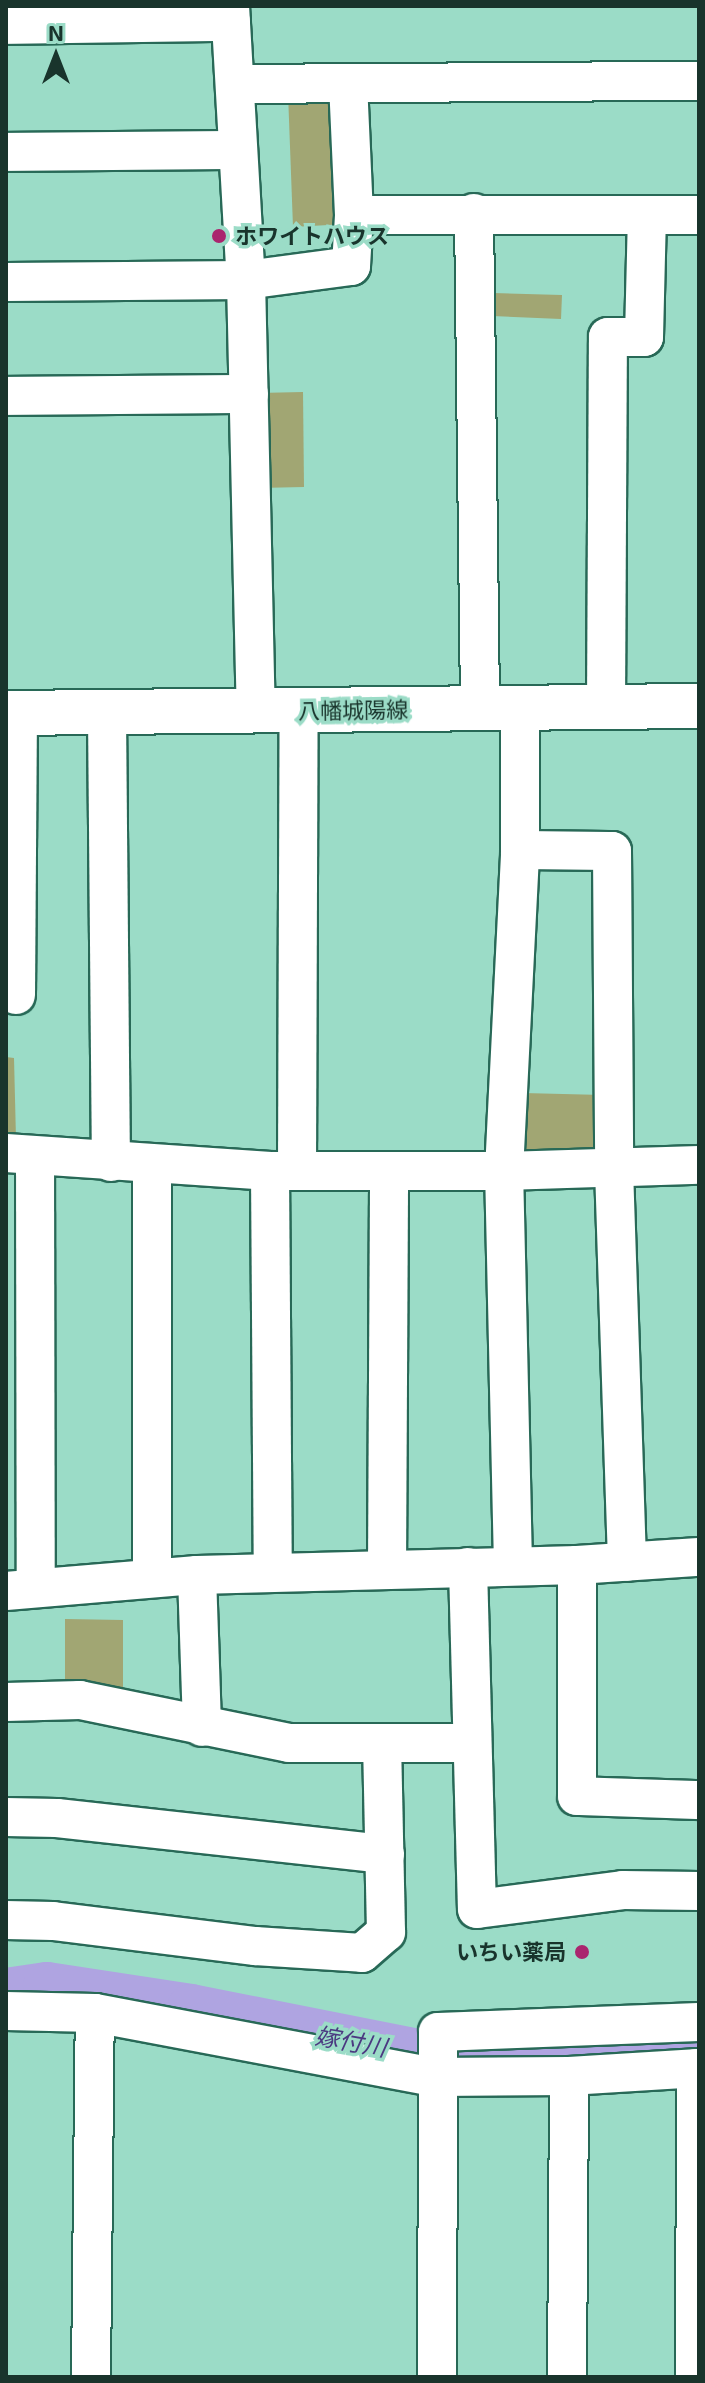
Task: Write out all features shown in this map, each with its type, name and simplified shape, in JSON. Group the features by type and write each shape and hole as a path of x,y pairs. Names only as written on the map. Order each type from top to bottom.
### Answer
{"main road":[{"name":"八幡城陽線","path":"12,713 699,706"}],"street":[{"path":"6,25 231,14 246,280 256,711"},
{"path":"235,84 699,81"},
{"path":"6,282 246,280 351,266 354,215 348,84"},
{"path":"6,152 238,150"},
{"path":"474,213 500,708 520,850 504,1171 513,1565"},
{"path":"354,215 699,215"},
{"path":"606,707 608,337 644,337 647,215"},
{"path":"6,396 249,394"},
{"path":"273,1572 299,711"},
{"path":"12,713 16,995"},
{"path":"107,713 111,1162"},
{"path":"520,850 612,851 614,1169 627,1562"},
{"path":"699,1165 504,1171 284,1171 152,1165 20,1154 21,1589 152,1577 577,1565 699,1557"},
{"path":"152,1165 152,1577"},
{"path":"387,1570 389,1172"},
{"path":"577,1565 577,1796 699,1800"},
{"path":"468,1567 477,1909 623,1890 699,1891"},
{"path":"197,1575 202,1727"},
{"path":"6,1702 80,1700 289,1743 471,1743"},
{"path":"6,1920 53,1921 255,1946 362,1953 386,1932 382,1743"},
{"path":"6,1817 57,1818 385,1854"},
{"path":"6,2011 95,2013 435,2077 569,2076 698,2068 695,2377"},
{"path":"91,2377 95,2013"},
{"path":"437,2377 435,2077 438,2032 699,2022"},
{"path":"567,2377 569,2076"}],"green space":[{"path":"330,92 346,224 293,227 288,93"},
{"path":"493,293 562,295 561,319 492,316"},
{"path":"303,392 304,487 258,488 258,393"},
{"path":"6,1057 14,1058 16,1139 6,1139"},
{"path":"523,1093 603,1095 601,1155 522,1153"},
{"path":"65,1619 123,1620 123,1701 65,1692"}],"waterway":[{"name":"嫁付川","path":"6,1992 47,1986 191,2008 449,2059 699,2042"}],"place":[{"name":"ホワイトハウス","path":"219,236"},
{"name":"いちい薬局","path":"582,1952"}]}
